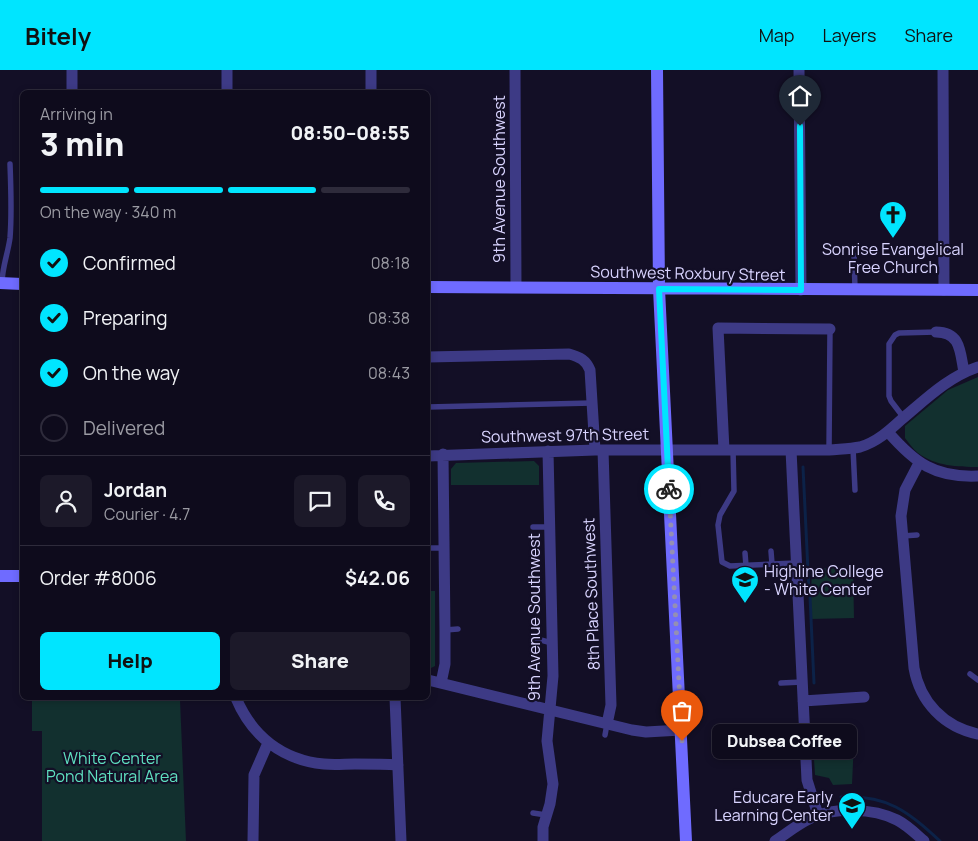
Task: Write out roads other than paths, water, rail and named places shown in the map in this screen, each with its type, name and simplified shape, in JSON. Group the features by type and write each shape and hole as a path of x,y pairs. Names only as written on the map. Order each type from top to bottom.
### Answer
{"street":[{"path":"72,70 72,90"},
{"path":"227,70 227,90"},
{"path":"370,70 371,90"},
{"name":"9th Avenue Southwest","path":"515,70 516,287"},
{"path":"657,70 659,289 686,841"},
{"path":"799,70 801,290"},
{"path":"943,70 944,290"},
{"path":"1,283 20,284"},
{"name":"Southwest Roxbury Street","path":"430,286 978,290"},
{"path":"729,450 718,328 830,328"},
{"path":"936,332 946,332 952,335 958,345 964,372"},
{"name":"8th Place Southwest","path":"430,356 569,354 579,356 586,361 590,370 592,403 599,450 611,705 606,730"},
{"name":"Southwest 97th Street","path":"430,456 599,450 829,450 852,448 870,443 888,432 944,384 978,366"},
{"path":"888,432 919,463 948,474 978,476"},
{"path":"791,450 807,780 818,816"},
{"name":"9th Avenue Southwest","path":"543,841 546,815 553,784 547,740 553,676 548,451"},
{"path":"441,683 445,664 444,548 447,528 443,454"},
{"path":"919,463 908,481 902,500 902,536 916,682 923,696 944,720 978,734"},
{"path":"0,576 20,576"},
{"path":"430,680 520,702 606,730 646,732 682,730"},
{"path":"803,701 864,697"},
{"path":"237,700 250,722 268,743 304,760 324,764 398,765"},
{"path":"394,700 401,841"},
{"path":"253,841 254,775 268,743"},
{"path":"775,841 795,826 818,816 849,811 881,814 897,820 924,841"}],"lane":[{"path":"1,283 2,271 7,258 11,217 10,164"},
{"path":"854,255 855,289"},
{"path":"829,450 830,328"},
{"path":"904,418 891,401 890,396 890,344 894,335 900,333 936,332"},
{"path":"430,407 592,403"},
{"path":"852,448 855,490"},
{"path":"729,450 734,492 720,515 718,525 720,559 727,566 796,563"},
{"path":"533,527 550,527"},
{"path":"902,536 917,535"},
{"path":"430,548 444,548"},
{"path":"771,551 772,564"},
{"path":"745,553 746,566"},
{"path":"445,630 458,629"},
{"path":"537,639 552,643"},
{"path":"970,674 978,680"},
{"path":"781,682 802,682"},
{"path":"759,757 806,754"},
{"path":"533,813 546,815"}],"waterway":[{"path":"803,467 809,592"},
{"path":"810,597 814,683"},
{"path":"841,797 872,799 896,807 907,813 940,841"}],"place":[{"name":"Sonrise Evangelical Free Church","path":"893,239"},
{"name":"Highline College - White Center","path":"745,604"},
{"name":"Dubsea Coffee","path":"682,741"},
{"name":"Educare Early Learning Center","path":"852,830"}],"park label":[{"name":"White Center Pond Natural Area","path":"112,767"}]}
